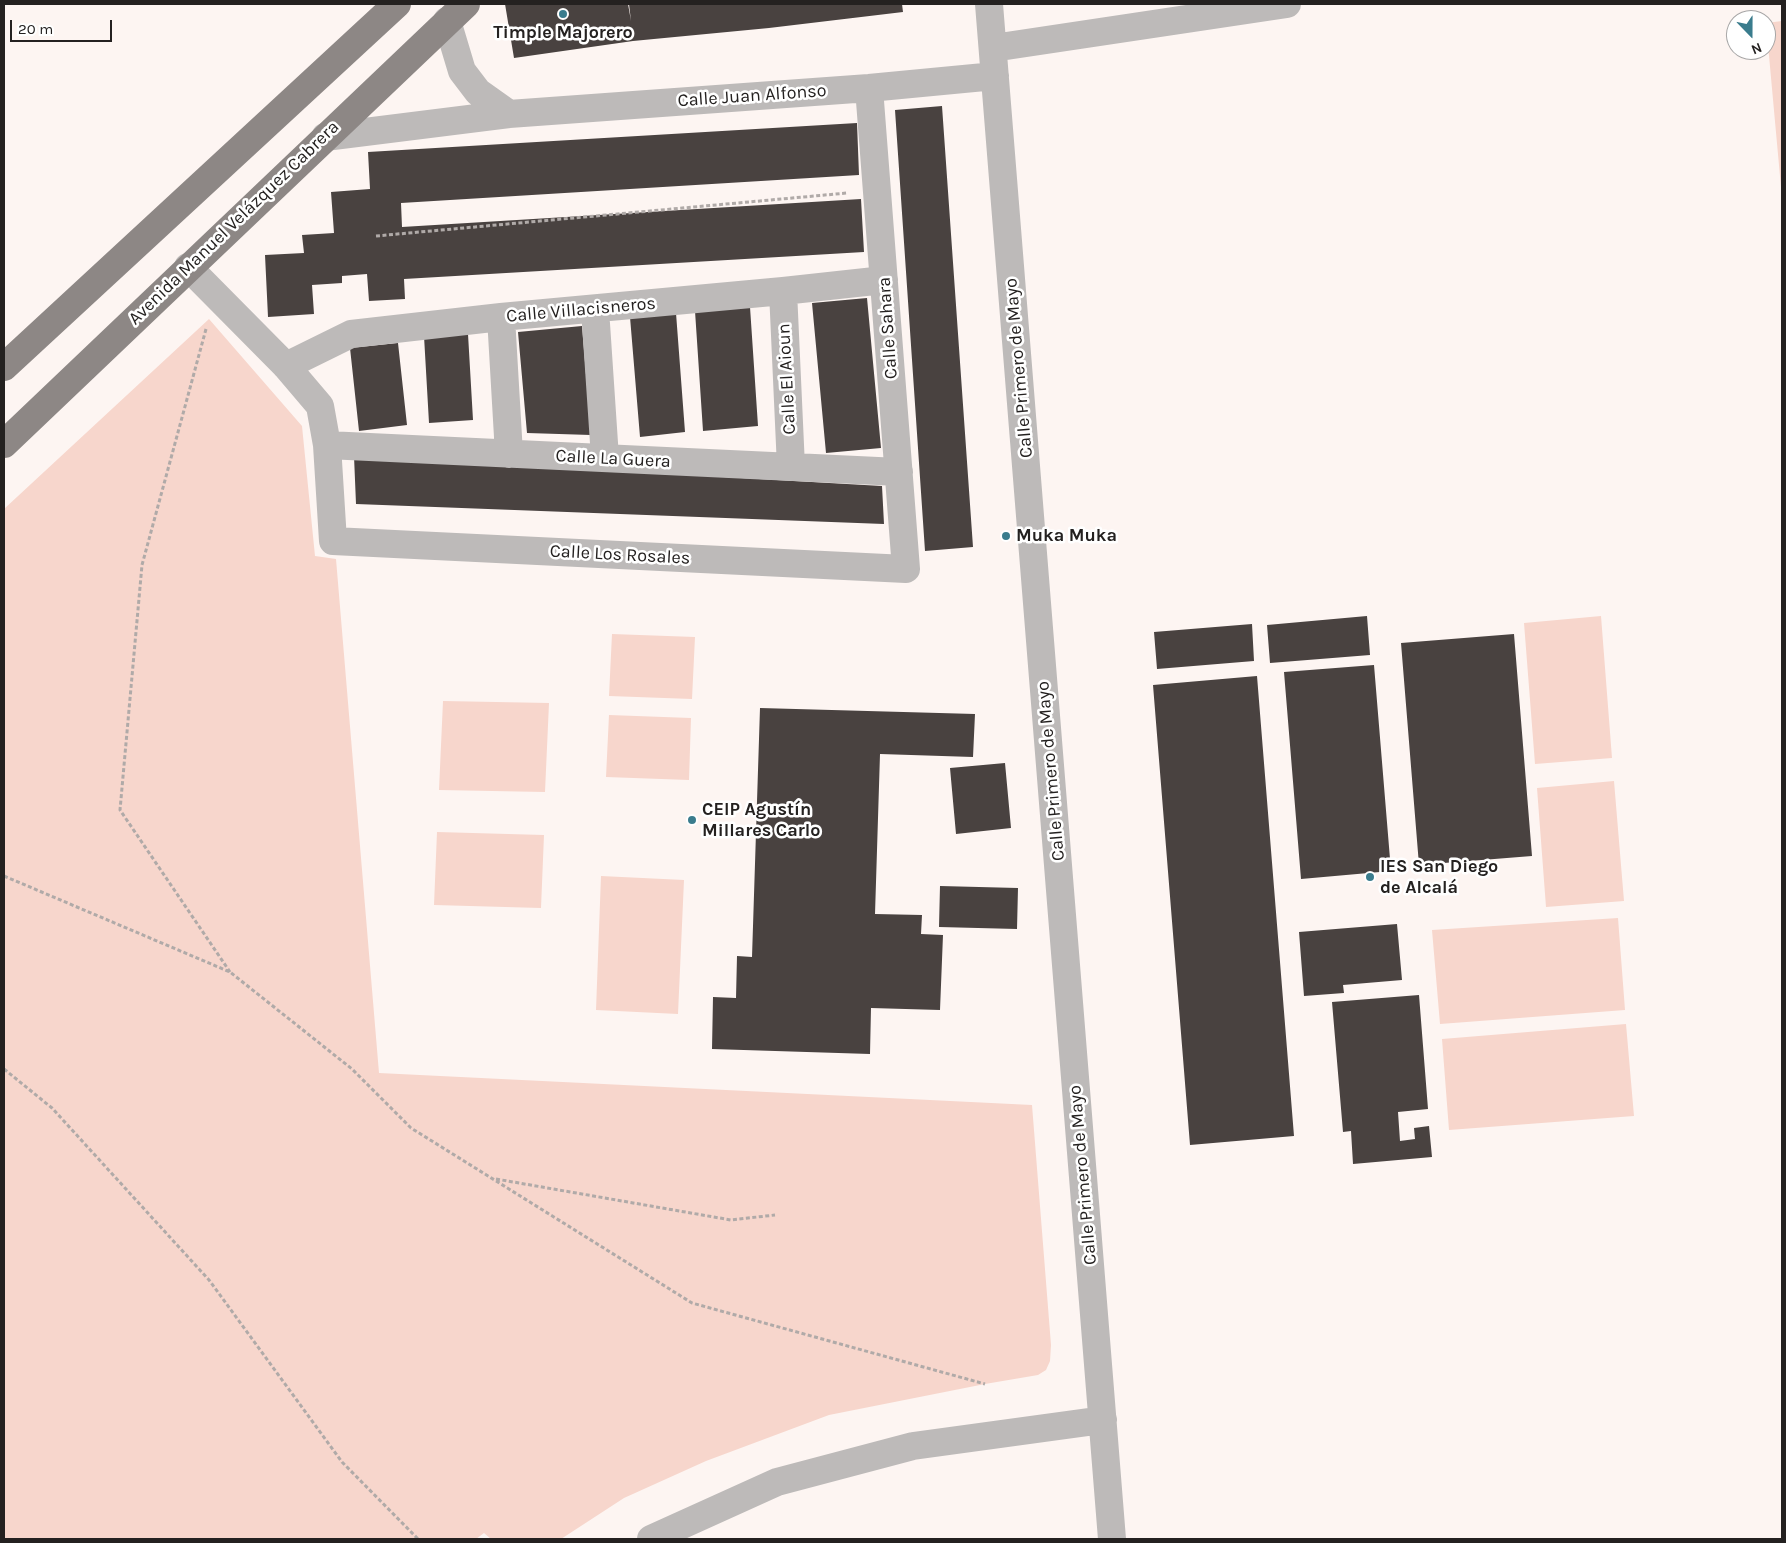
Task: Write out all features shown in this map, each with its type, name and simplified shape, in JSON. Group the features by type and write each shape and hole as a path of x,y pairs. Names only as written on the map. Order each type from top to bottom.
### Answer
{"main road":[{"path":"4,367 397,4"},
{"name":"Avenida Manuel Velázquez Cabrera","path":"4,444 456,12"}],"street":[{"name":"Calle Primero de Mayo","path":"989,4 1112,1539"},
{"path":"993,48 1287,4"},
{"path":"456,12 462,71 478,92 509,114"},
{"name":"Calle Juan Alfonso","path":"324,138 509,114 869,88 995,76"},
{"name":"Calle Sahara","path":"869,88 906,569"},
{"path":"188,267 286,366 320,406 327,445"},
{"name":"Calle Villacisneros","path":"286,366 352,334 501,317 884,280"},
{"name":"Calle El Aioun","path":"783,291 791,467"},
{"path":"595,309 605,458"},
{"path":"501,317 509,454"},
{"name":"Calle La Guera","path":"327,445 899,472"},
{"name":"Calle Los Rosales","path":"327,445 333,541 906,569"},
{"path":"651,1539 777,1482 913,1446 1103,1420"}],"path":[{"path":"376,236 877,190"},
{"path":"206,328 142,565 120,810 230,972"},
{"path":"4,876 230,972 352,1069 411,1128 692,1303 985,1384"},
{"path":"4,1069 52,1108 209,1280 342,1462 418,1539"},
{"path":"493,1179 731,1220 775,1215"}],"shaded area":[{"path":"1782,21 1782,198 1769,60 1776,60 1776,22"},
{"path":"209,319 302,426 315,556 336,559 379,1073 1032,1105 1051,1345 1050,1361 1046,1370 1038,1375 829,1415 706,1461 624,1498 561,1539 491,1539 484,1533 476,1539 4,1539 4,509"},
{"path":"1601,616 1612,758 1535,764 1524,623"},
{"path":"612,634 695,637 692,699 609,696"},
{"path":"443,701 549,703 545,792 439,790"},
{"path":"609,715 691,718 689,780 606,777"},
{"path":"1614,781 1624,901 1546,907 1537,788"},
{"path":"437,832 544,835 541,908 434,905"},
{"path":"601,876 684,880 678,1014 596,1010"},
{"path":"1618,918 1625,1010 1440,1024 1432,930"},
{"path":"1626,1024 1634,1116 1449,1130 1442,1039"}],"building":[{"path":"505,4 628,4 631,21 629,4 902,4 903,12 769,28 633,41 514,58"},
{"path":"942,106 973,547 925,551 895,110"},
{"path":"857,123 859,175 401,203 402,227 861,199 864,252 404,279 405,299 369,301 367,274 342,276 342,283 312,285 314,314 268,317 265,255 304,253 302,235 334,233 331,192 370,189 368,152"},
{"path":"867,298 881,448 826,453 812,303"},
{"path":"750,307 758,426 703,431 695,311"},
{"path":"676,313 685,432 640,437 630,317"},
{"path":"582,326 591,435 527,433 518,332"},
{"path":"468,334 473,420 429,423 424,336"},
{"path":"398,343 407,425 359,431 350,348"},
{"path":"354,456 882,486 884,524 356,504"},
{"path":"1367,616 1370,655 1270,663 1267,625"},
{"path":"1252,624 1254,661 1157,669 1154,632"},
{"path":"1514,634 1532,856 1419,865 1401,643"},
{"path":"1374,665 1391,871 1301,879 1284,672"},
{"path":"1257,676 1294,1136 1190,1145 1153,685"},
{"path":"760,708 975,714 973,757 880,754 875,914 922,915 921,934 943,935 940,1010 871,1008 870,1054 712,1049 713,997 736,998 737,956 752,957"},
{"path":"1005,763 1011,828 956,834 950,768"},
{"path":"940,886 1018,888 1017,929 939,927"},
{"path":"1397,924 1402,980 1343,985 1344,993 1304,996 1299,932"},
{"path":"1419,995 1428,1109 1398,1112 1400,1141 1415,1139 1414,1128 1429,1126 1432,1157 1353,1164 1351,1131 1343,1132 1332,1002"}],"place":[{"name":"Timple Majorero","path":"563,14"},
{"name":"Muka Muka","path":"1006,536"},
{"name":"CEIP Agustín Millares Carlo","path":"692,820"},
{"name":"IES San Diego de Alcalá","path":"1370,877"}]}
